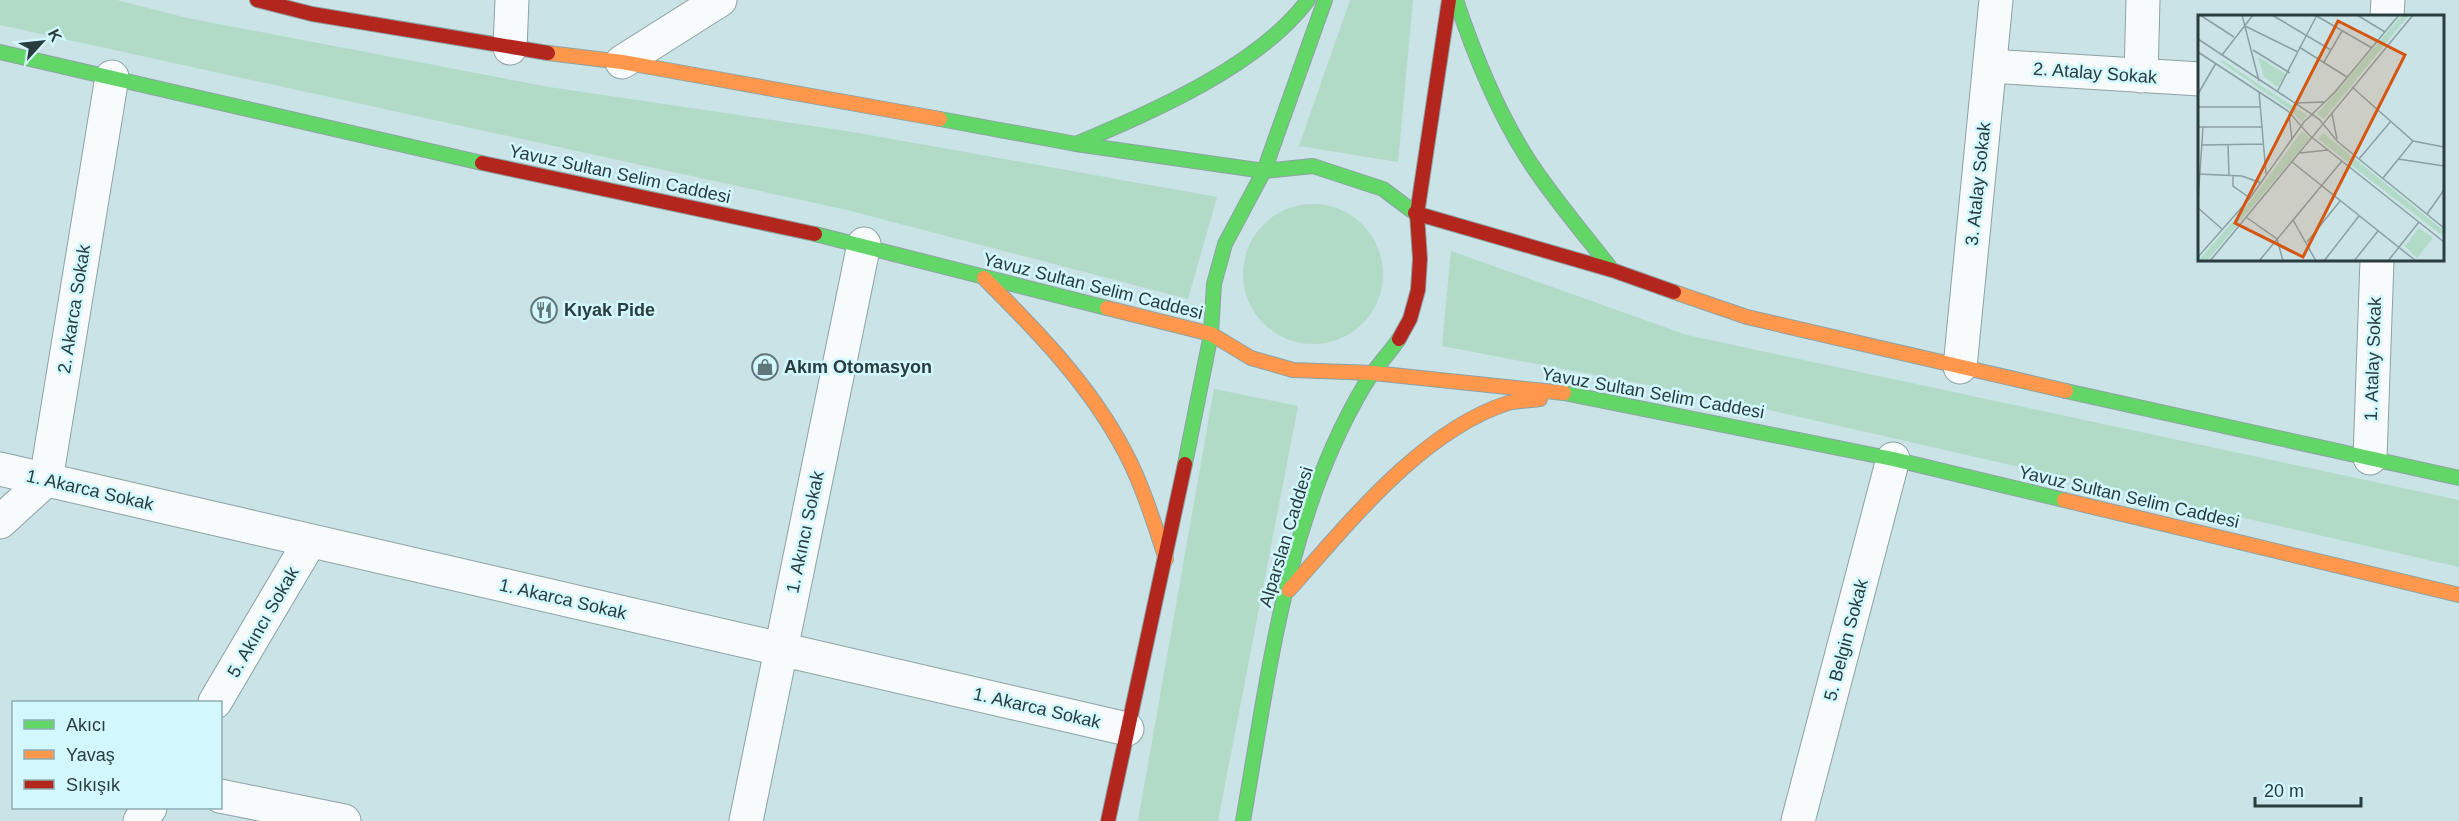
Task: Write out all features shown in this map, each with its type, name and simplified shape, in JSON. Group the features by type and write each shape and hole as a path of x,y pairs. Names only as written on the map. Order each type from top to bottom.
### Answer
{"main road":[{"path":"257,0 313,7 510,48 622,62 1077,144 1264,171 1313,166 1383,189 1417,214 1612,270 1748,317 1960,367 2459,478"},
{"path":"1077,144 1211,81 1262,44 1308,0"},
{"path":"1108,821 1166,559 1211,334 1214,284 1225,244 1264,171 1325,0"},
{"name":"Alparslan Caddesi","path":"1243,821 1284,596 1315,491 1353,406 1373,372 1403,333 1418,293 1422,246 1417,214 1449,0"},
{"path":"1456,0 1472,49 1498,105 1526,156 1612,270"},
{"name":"Yavuz Sultan Selim Caddesi","path":"0,52 469,160 864,244 984,278 1211,334 1251,358 1293,370 1373,372 1578,395 1893,459 2459,595"},
{"path":"984,278 1033,326 1072,372 1108,424 1139,480 1166,559"},
{"path":"1284,596 1388,484 1462,425 1508,403 1578,395"}],"street":[{"path":"510,48 512,0"},
{"path":"622,62 720,0"},
{"name":"3. Atalay Sokak","path":"1960,367 1996,0"},
{"path":"2141,76 2143,0"},
{"path":"2387,15 2388,0"},
{"name":"2. Atalay Sokak","path":"1990,66 2198,80"},
{"name":"2. Akarca Sokak","path":"46,480 112,77"},
{"name":"1. Akıncı Sokak","path":"746,821 864,244"},
{"name":"1. Atalay Sokak","path":"2370,458 2377,261"},
{"name":"5. Belgin Sokak","path":"1798,821 1893,459"},
{"name":"1. Akarca Sokak","path":"0,469 1127,729"},
{"path":"0,522 46,480"},
{"name":"5. Akıncı Sokak","path":"216,701 310,540"},
{"path":"222,795 344,821"}],"green space":[{"path":"0,0 117,0 187,18 549,87 853,132 1217,197 1188,299 847,210 0,25"},
{"path":"1350,0 1413,0 1398,162 1299,146"},
{"path":"1313,204 1340,209 1362,225 1378,247 1383,274 1378,301 1362,323 1340,339 1313,344 1286,339 1264,323 1248,301 1243,274 1248,247 1264,225 1286,209"},
{"path":"1451,251 1687,335 2459,500 2459,567 1717,398 1442,346"},
{"path":"1214,389 1298,406 1218,821 1138,821"}],"traffic: fast":[{"path":"1076,144 1169,102 1232,67 1287,24 1308,0"},
{"path":"1185,464 1211,334 1214,284 1225,244 1264,171 1325,0"},
{"path":"1456,0 1486,80 1515,137 1546,185 1612,270"},
{"path":"0,52 482,163"},
{"path":"940,119 1076,144 1264,171 1313,166 1383,189 1415,213"},
{"path":"815,234 1107,308"},
{"path":"1243,821 1272,653 1298,542 1337,436 1364,386 1399,339"},
{"path":"2066,391 2459,478"},
{"path":"1564,393 1893,459 2064,500"}],"traffic: slow":[{"path":"548,53 622,62 940,119"},
{"path":"984,278 1079,381 1111,427 1137,478 1166,559"},
{"path":"1674,292 1747,317 2066,391"},
{"path":"1107,308 1211,334 1251,358 1293,370 1373,373 1564,393"},
{"path":"1289,590 1361,509 1416,457 1445,435 1476,416 1508,403 1540,399"},
{"path":"2064,500 2459,595"}],"traffic: jam":[{"path":"257,0 312,14 548,53"},
{"path":"1399,339 1410,319 1418,290 1420,259 1417,214 1449,0"},
{"path":"482,163 815,234"},
{"path":"1415,213 1612,270 1674,292"},
{"path":"1108,821 1185,464"}],"place":[{"name":"Kıyak Pide","path":"544,310"},
{"name":"Akım Otomasyon","path":"765,367"}]}
